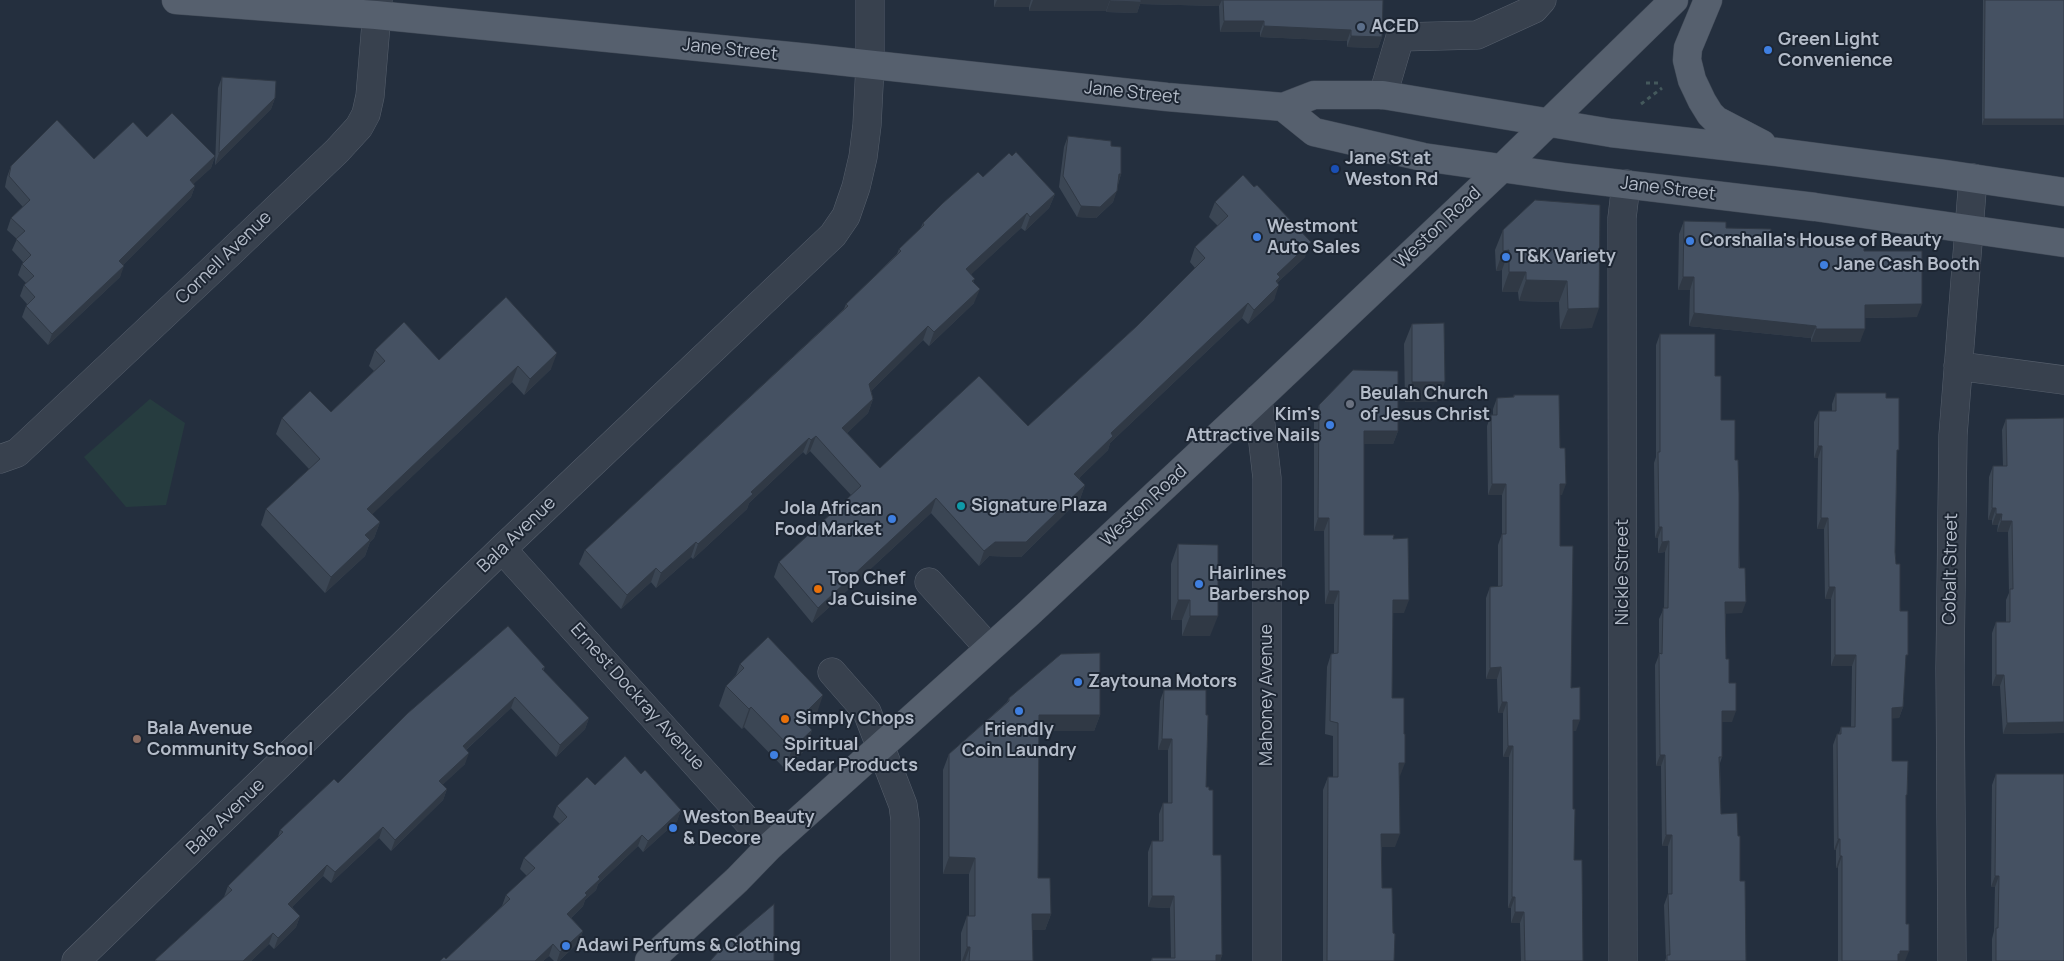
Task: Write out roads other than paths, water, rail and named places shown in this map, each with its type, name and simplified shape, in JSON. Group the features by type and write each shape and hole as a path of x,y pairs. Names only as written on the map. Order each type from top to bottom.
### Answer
{"main road":[{"name":"Jane Street","path":"176,0 377,7 870,65 1167,97 1283,107 1314,95 1383,94 1476,109 1548,124 1777,152 2064,192"},
{"name":"Weston Road","path":"649,961 737,880 770,846 989,648 1258,399 1548,124 1674,0"},
{"path":"1708,0 1688,48 1687,60 1692,80 1702,101 1716,120 1777,152"},
{"name":"Jane Street","path":"1283,107 1314,132 1424,157 1501,169 1815,207 2064,243"}],"street":[{"name":"Bala Avenue","path":"76,961 502,549 832,235 846,216 856,187 863,157 867,125 870,65 870,0"},
{"path":"1383,94 1400,37 1477,36 1534,9 1542,0"},
{"name":"Cornell Avenue","path":"0,459 17,453 229,254 359,127 366,114 370,96 377,7"},
{"name":"Cobalt Street","path":"1952,961 1950,668 1953,435 1973,178"},
{"name":"Nickle Street","path":"1623,961 1622,218 1626,184"},
{"path":"1958,366 2064,380"},
{"name":"Mahoney Avenue","path":"1258,399 1267,478 1267,961"},
{"name":"Ernest Dockray Avenue","path":"502,549 770,846"},
{"path":"929,582 989,648"},
{"path":"832,672 867,712 903,805 905,820 905,961"}],"place":[{"name":"ACED","path":"1361,27"},
{"name":"Green Light Convenience","path":"1768,50"},
{"name":"Jane St at Weston Rd","path":"1335,169"},
{"name":"Westmont Auto Sales","path":"1257,237"},
{"name":"Corshalla's House of Beauty","path":"1690,241"},
{"name":"T&K Variety","path":"1506,257"},
{"name":"Jane Cash Booth","path":"1824,265"},
{"name":"Beulah Church of Jesus Christ","path":"1350,404"},
{"name":"Kim's Attractive Nails","path":"1330,425"},
{"name":"Signature Plaza","path":"961,506"},
{"name":"Jola African Food Market","path":"892,519"},
{"name":"Hairlines Barbershop","path":"1199,584"},
{"name":"Top Chef Ja Cuisine","path":"818,589"},
{"name":"Zaytouna Motors","path":"1078,682"},
{"name":"Friendly Coin Laundry","path":"1019,711"},
{"name":"Simply Chops","path":"785,719"},
{"name":"Bala Avenue Community School","path":"137,739"},
{"name":"Spiritual Kedar Products","path":"774,755"},
{"name":"Weston Beauty & Decore","path":"673,828"},
{"name":"Adawi Perfums & Clothing","path":"566,946"}]}
